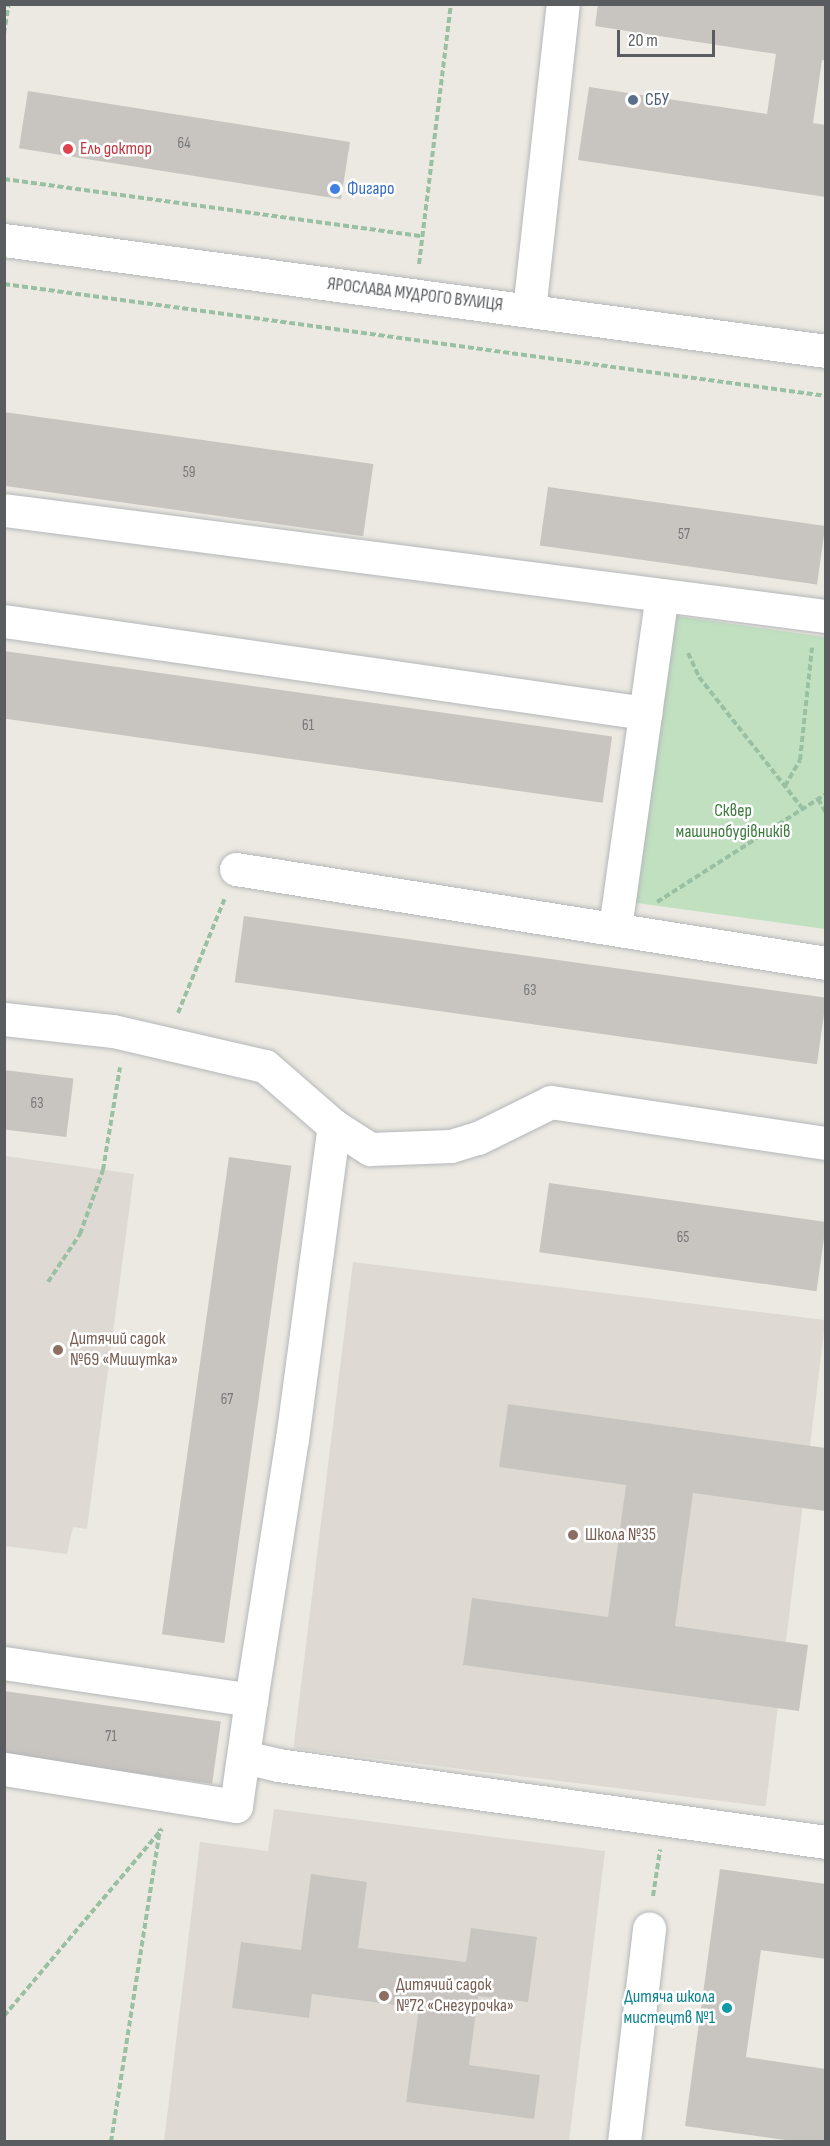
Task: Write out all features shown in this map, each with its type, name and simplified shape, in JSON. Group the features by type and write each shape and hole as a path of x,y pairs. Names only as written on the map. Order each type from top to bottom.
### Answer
{"street":[{"path":"529,310 563,4"},
{"name":"ЯРОСЛАВА МУДРОГО ВУЛИЦЯ","path":"4,240 825,351"},
{"path":"4,510 821,615"},
{"path":"615,928 662,595"},
{"path":"4,621 645,714"},
{"path":"236,869 825,963"},
{"path":"4,1019 125,1033 265,1066 334,1126 370,1149 451,1146 478,1138 551,1102 825,1143"},
{"path":"4,1769 236,1806 292,1439 334,1126"},
{"path":"4,1663 251,1700"},
{"path":"244,1757 278,1765 825,1842"},
{"path":"624,2142 649,1928"}],"path":[{"path":"4,34 9,4"},
{"path":"416,295 451,4"},
{"path":"4,178 422,236"},
{"path":"4,284 825,396"},
{"path":"785,786 800,760 821,615"},
{"path":"686,648 699,677 803,809"},
{"path":"615,928 825,794"},
{"path":"818,799 825,813"},
{"path":"166,1043 236,869"},
{"path":"48,1282 80,1234 103,1170 125,1033"},
{"path":"649,1928 664,1819"},
{"path":"160,1828 171,1830"},
{"path":"4,2016 160,1828"},
{"path":"111,2142 160,1828"}],"shaded area":[{"name":"Дитячий садок №69 «Мишутка»","path":"5,1156 134,1174 87,1529 73,1527 67,1554 5,1546"},
{"name":"Школа №35","path":"353,1262 825,1320 766,1806 293,1748"},
{"name":"Дитячий садок №72 «Снегурочка»","path":"274,1809 605,1851 569,2141 164,2142 200,1842 268,1851"}],"green space":[{"name":"Сквер машинобудівників","path":"669,615 825,637 825,929 630,902"}],"building":[{"name":"СБУ","path":"598,4 826,4 826,60 822,60 813,123 826,125 826,197 578,160 589,87 767,114 776,54 595,26"},
{"path":"28,91 350,142 341,199 19,148"},
{"path":"4,412 373,464 363,536 4,486"},
{"path":"548,487 825,526 817,584 540,545"},
{"path":"4,651 612,736 603,803 4,719"},
{"path":"244,916 826,998 817,1064 235,982"},
{"path":"4,1070 73,1079 66,1137 4,1129"},
{"path":"229,1157 291,1166 224,1643 162,1634"},
{"path":"549,1183 826,1222 817,1291 539,1252"},
{"path":"508,1404 826,1448 825,1511 693,1493 675,1626 808,1645 799,1711 463,1665 472,1598 608,1617 626,1485 499,1467"},
{"path":"4,1691 221,1721 212,1784 4,1755"},
{"name":"Дитяча школа мистецтв №1","path":"720,1869 826,1884 826,1959 761,1950 746,2057 826,2069 826,2142 800,2142 685,2126"},
{"path":"311,1874 367,1882 358,1948 466,1962 471,1928 537,1937 528,2002 478,1996 469,2065 540,2075 534,2119 406,2102 419,2008 312,1994 309,2018 232,2008 241,1942 301,1950"}],"place":[{"name":"СБУ","path":"633,100"},
{"name":"Ель доктор","path":"68,149"},
{"name":"Фигаро","path":"335,189"},
{"name":"Дитячий садок №69 «Мишутка»","path":"58,1350"},
{"name":"Школа №35","path":"573,1535"},
{"name":"Дитячий садок №72 «Снегурочка»","path":"384,1996"},
{"name":"Дитяча школа мистецтв №1","path":"727,2008"}]}
